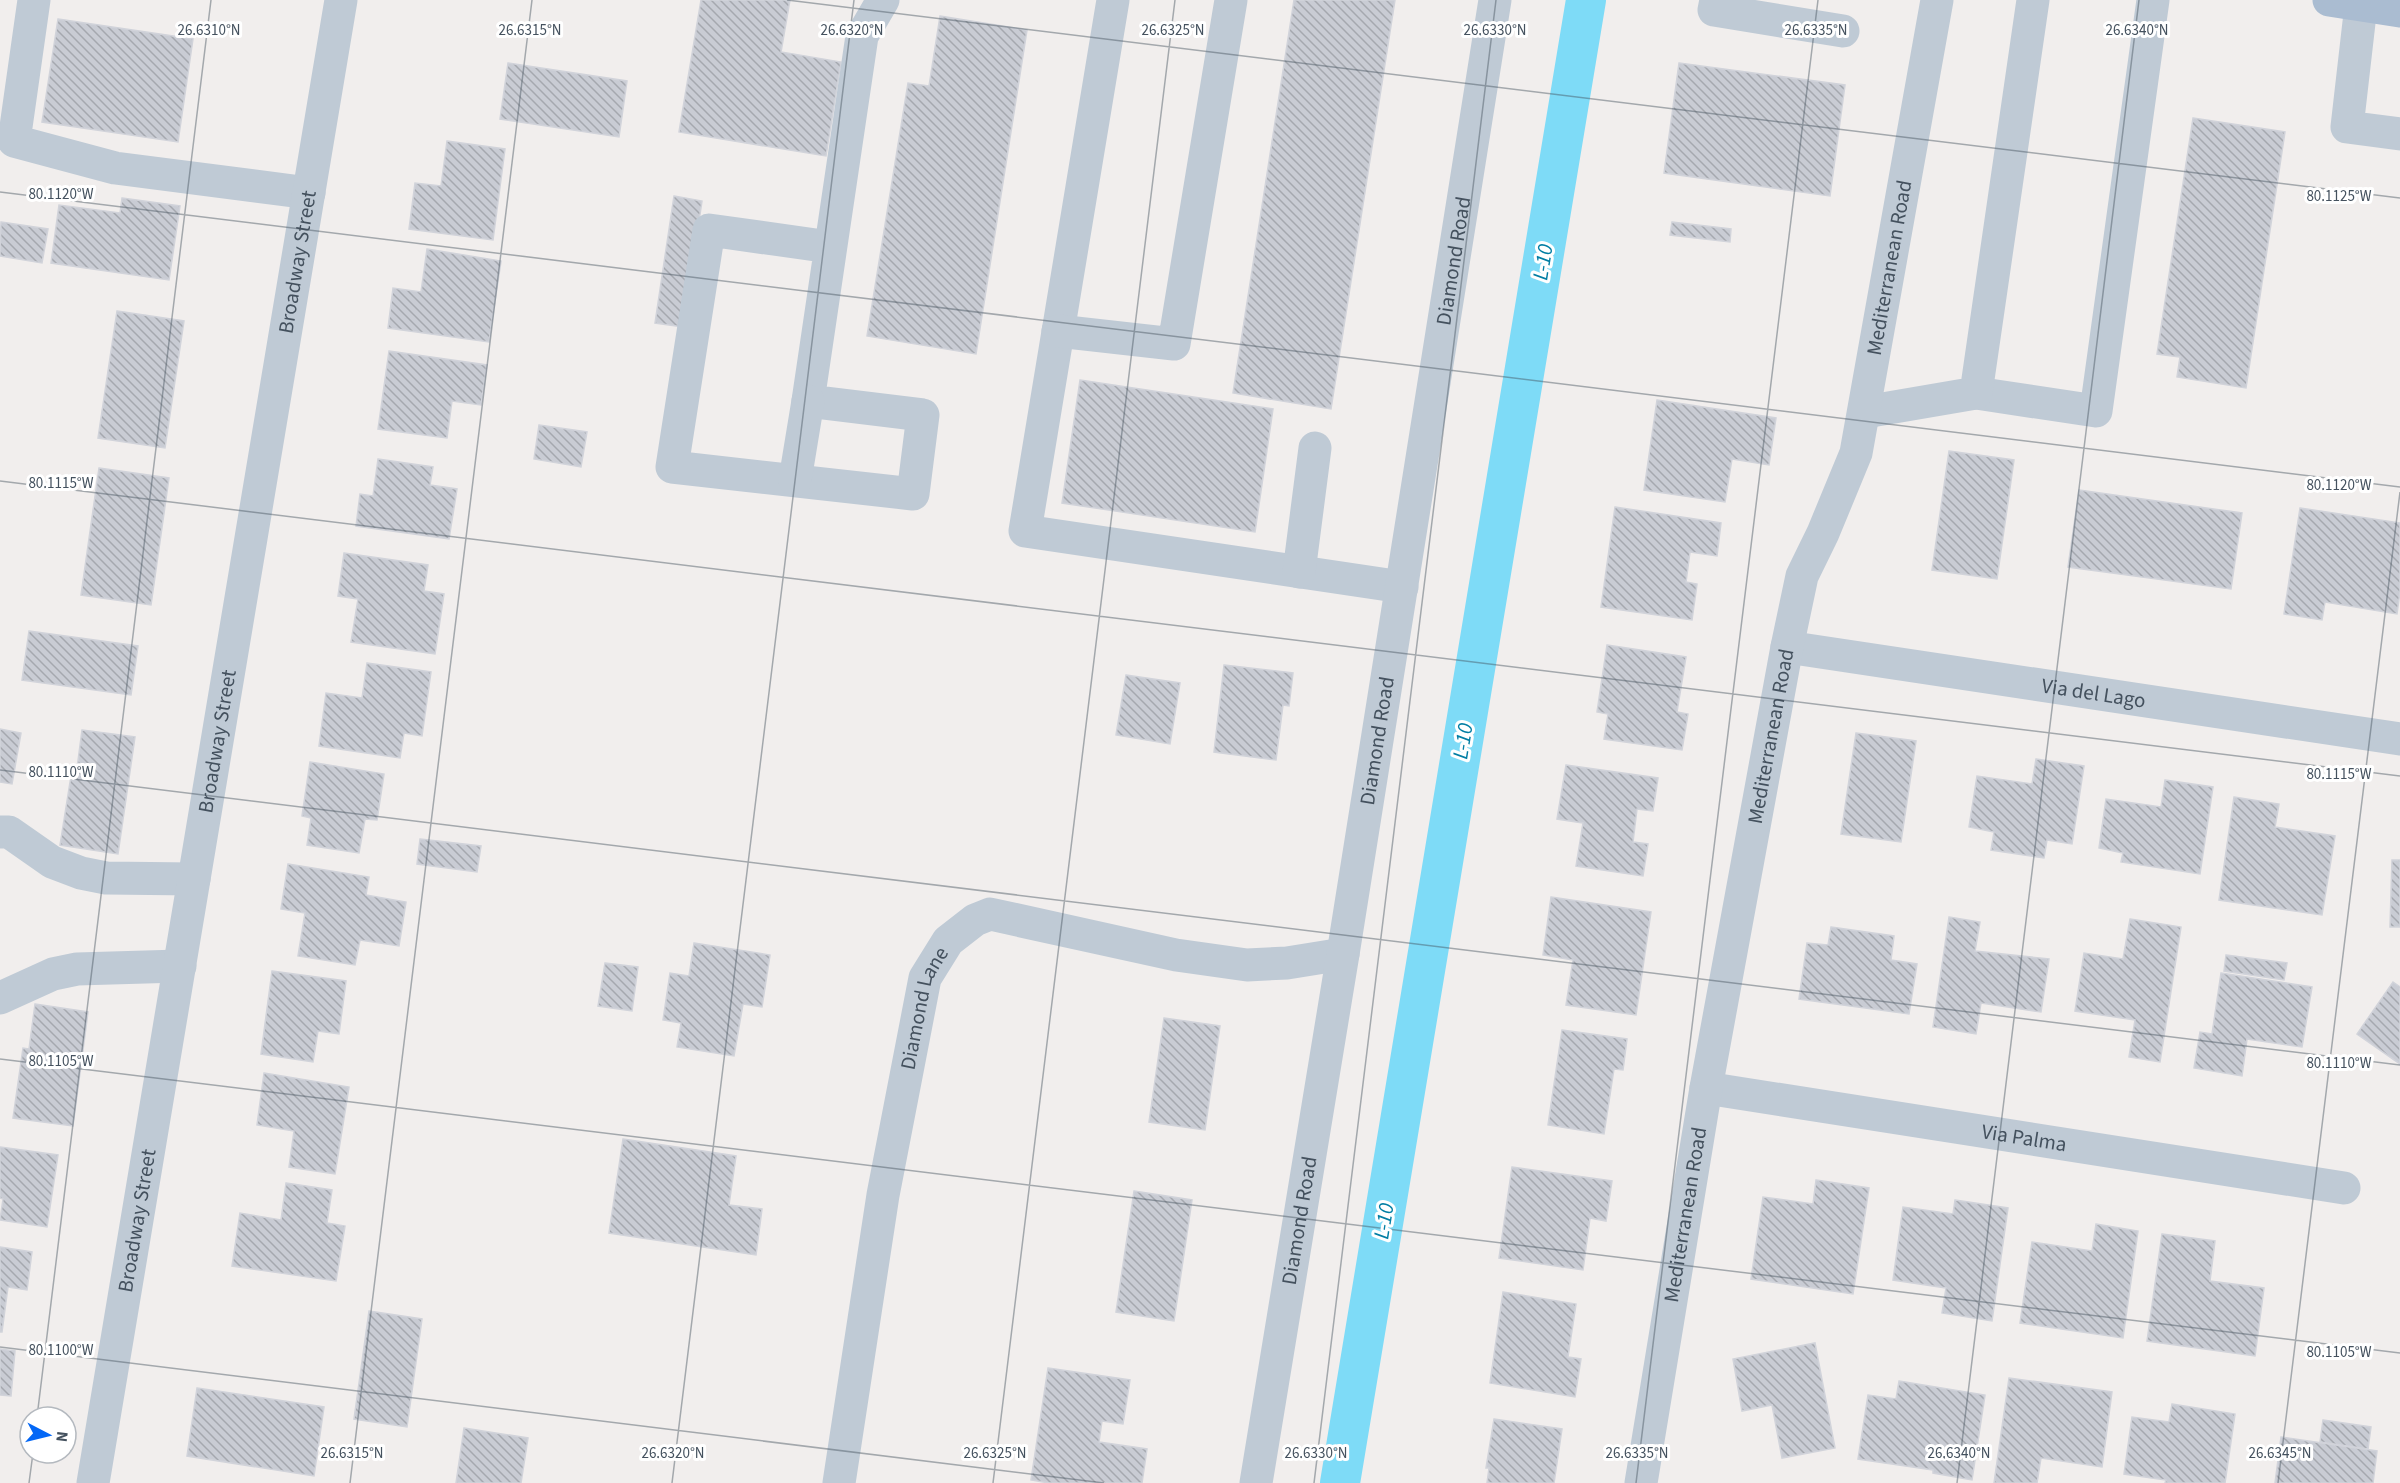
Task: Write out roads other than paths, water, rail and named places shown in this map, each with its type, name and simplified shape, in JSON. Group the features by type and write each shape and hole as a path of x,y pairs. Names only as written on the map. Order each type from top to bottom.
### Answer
{"main road":[{"path":"2329,0 2400,11"}],"street":[{"path":"34,0 14,141 115,168 309,193"},
{"name":"Broadway Street","path":"93,1483 341,0"},
{"path":"795,480 862,36 883,0"},
{"path":"1113,0 1025,531 1402,587"},
{"path":"1058,331 1174,344 1231,0"},
{"name":"Diamond Road","path":"1256,1483 1495,0"},
{"path":"1716,0 1714,10 1843,32"},
{"name":"Mediterranean Road","path":"1641,1483 1706,1088 1787,647 1802,576 1823,533 1856,453 1937,0"},
{"path":"1976,393 2033,0"},
{"path":"1865,412 1976,393 2096,411 2153,0"},
{"path":"2361,5 2347,127 2400,134"},
{"path":"808,401 923,415 913,494 672,466 709,230 830,247"},
{"path":"1299,572 1315,448"},
{"name":"Via del Lago","path":"1787,647 2400,739"},
{"path":"0,832 9,832 52,862 81,873 106,878 194,879"},
{"name":"Diamond Lane","path":"840,1483 883,1195 925,978 948,941 975,920 990,915 1176,955 1247,965 1287,963 1343,954"},
{"path":"0,998 53,975 77,969 180,966"},
{"name":"Via Palma","path":"1706,1088 2344,1188"}],"waterway":[{"name":"L-10","path":"1340,1483 1586,0"}]}
